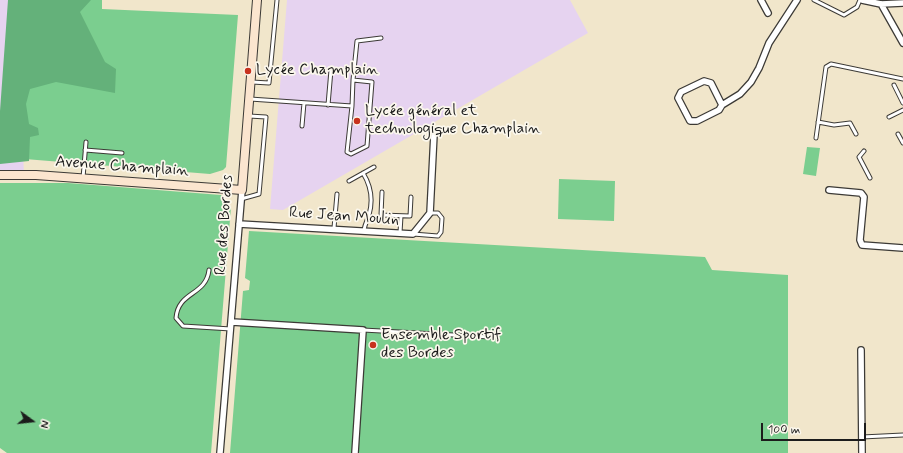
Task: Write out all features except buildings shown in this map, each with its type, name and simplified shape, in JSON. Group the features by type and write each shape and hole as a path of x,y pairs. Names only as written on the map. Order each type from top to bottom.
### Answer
{"street":[{"name":"Rue des Bordes","path":"220,453 232,322 257,0"},
{"path":"761,0 768,13"},
{"path":"722,105 712,83 704,81 681,92 678,98 690,121 697,122 719,110 722,105 740,94 751,82 759,68 769,43 797,0"},
{"path":"861,0 881,4 903,3"},
{"path":"881,4 903,43"},
{"path":"430,213 434,134"},
{"name":"Avenue Champlain","path":"0,175 36,175 83,178 242,194"},
{"path":"828,190 861,193 864,197 860,240 862,245 903,248"},
{"name":"Rue Jean Moulin","path":"239,224 334,228 413,234 430,213"},
{"path":"232,322 363,330 355,453"},
{"path":"861,350 862,453"}],"lane":[{"path":"250,82 269,83 277,0"},
{"path":"814,0 844,15 856,7 861,0"},
{"path":"353,80 372,82 367,146 351,154 347,152 352,106 353,80 357,41 381,38"},
{"path":"816,138 826,67 831,64 903,79"},
{"path":"328,105 331,70"},
{"path":"894,85 903,103"},
{"path":"249,98 352,106"},
{"path":"302,126 304,103"},
{"path":"889,117 903,110"},
{"path":"242,194 259,194 266,117 247,116"},
{"path":"818,122 834,125 850,123 856,134"},
{"path":"898,134 903,143"},
{"path":"83,178 86,142"},
{"path":"85,150 122,153"},
{"path":"864,151 859,157 870,178"},
{"path":"349,181 374,167"},
{"path":"363,173 371,190 369,215 365,223 364,230"},
{"path":"382,192 381,215 410,216 411,197"},
{"path":"334,228 337,194"},
{"path":"413,234 438,236 441,232 442,218 438,213 430,213"},
{"path":"400,233 401,216"},
{"path":"209,270 206,284 182,301 176,312 176,318 183,326 231,329"},
{"path":"363,330 490,337"},
{"path":"862,437 903,435"}],"shaded area":[{"path":"0,0 17,0 24,176 0,178"},
{"name":"Lycée général et technologique Champlain","path":"287,0 570,0 588,33 283,210 270,209"}],"green space":[{"path":"8,0 91,0 80,12 105,62 116,69 115,93 56,82 30,89 26,104 29,124 38,128 39,135 30,137 29,161 0,164 0,111"},
{"path":"11,0 102,0 102,9 238,15 226,167 223,170 210,174 0,157"},
{"path":"807,147 820,148 816,176 803,174"},
{"path":"559,179 615,181 614,221 558,219"},
{"path":"0,183 68,183 221,195 231,207 211,453 7,453 0,448"},
{"path":"249,231 705,257 712,270 788,275 788,453 230,453 243,291 249,290 250,281 245,278"}],"place":[{"name":"Lycée Champlain","path":"248,71"},
{"name":"Lycée général et technologique Champlain","path":"357,121"},
{"name":"Ensemble Sportif des Bordes","path":"373,345"}]}
